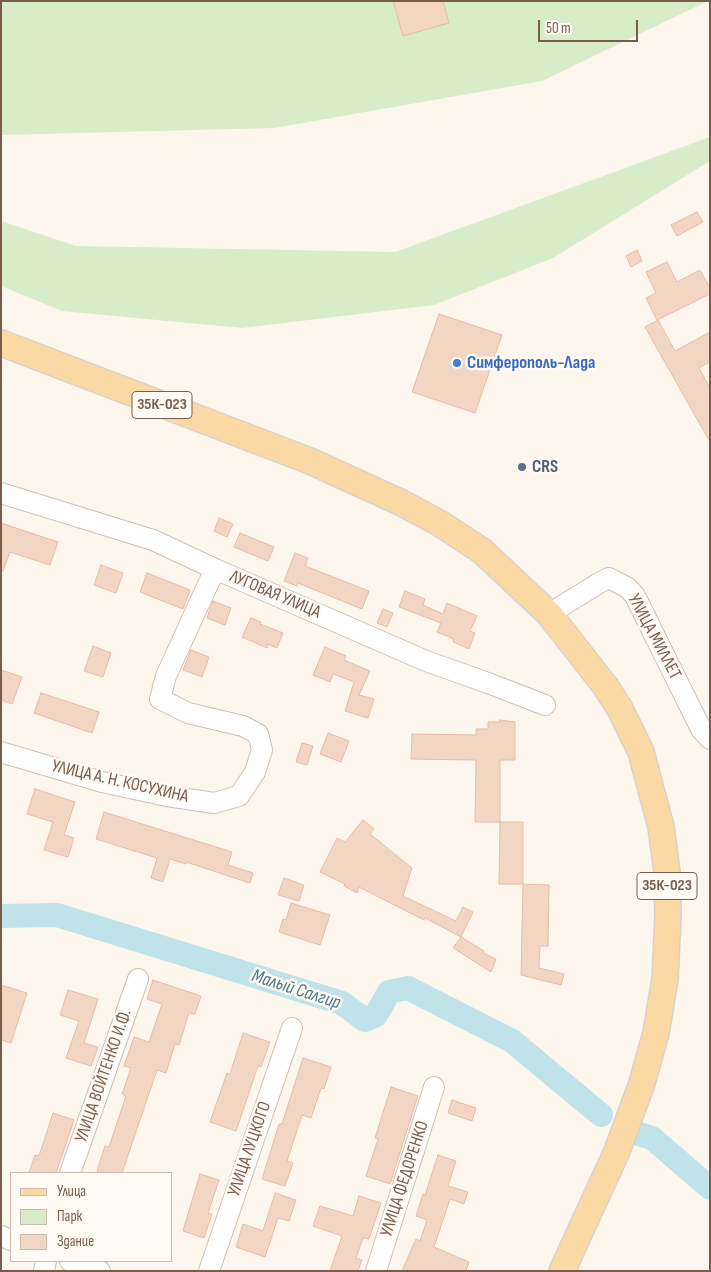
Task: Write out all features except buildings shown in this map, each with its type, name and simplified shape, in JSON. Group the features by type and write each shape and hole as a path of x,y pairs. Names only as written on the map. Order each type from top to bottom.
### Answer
{"main road":[{"name":"35К-023","path":"1,342 310,461 419,512 459,535 482,551 549,614 606,687 620,710 641,752 661,827 667,872 668,907 665,980 656,1033 642,1083 617,1151 562,1271"}],"street":[{"name":"ЛУГОВАЯ УЛИЦА","path":"1,493 153,540 215,570 426,661 545,706"},
{"name":"УЛИЦА А. Н. КОСУХИНА","path":"1,752 102,782 167,796 214,803 239,796 255,772 262,750 258,734 243,726 188,713 160,699 166,676 215,570"},
{"name":"УЛИЦА МИЛЛЕТ","path":"549,614 609,578 628,588 635,596 701,729 710,739"},
{"name":"УЛИЦА ВОЙТЕНКО И.Ф.","path":"70,1172 138,979"},
{"name":"УЛИЦА ЛУЦКОГО","path":"209,1271 292,1028"},
{"name":"УЛИЦА ФЕДОРЕНКО","path":"376,1271 434,1087"},
{"path":"73,1262 100,1271"}],"green space":[{"path":"1,1 708,1 542,81 274,128 1,135"},
{"path":"710,137 710,161 553,258 434,305 242,328 62,311 1,286 1,221 76,246 395,252"}],"waterway":[{"name":"Малый Салгир","path":"1,916 57,915 342,1003 365,1020 376,1015 389,992 408,988 512,1041 601,1115"},
{"name":"Малый Салгир","path":"639,1134 652,1138 710,1188"}],"place":[{"name":"Симферополь-Лада","path":"457,363"},
{"name":"CRS","path":"522,467"}]}
